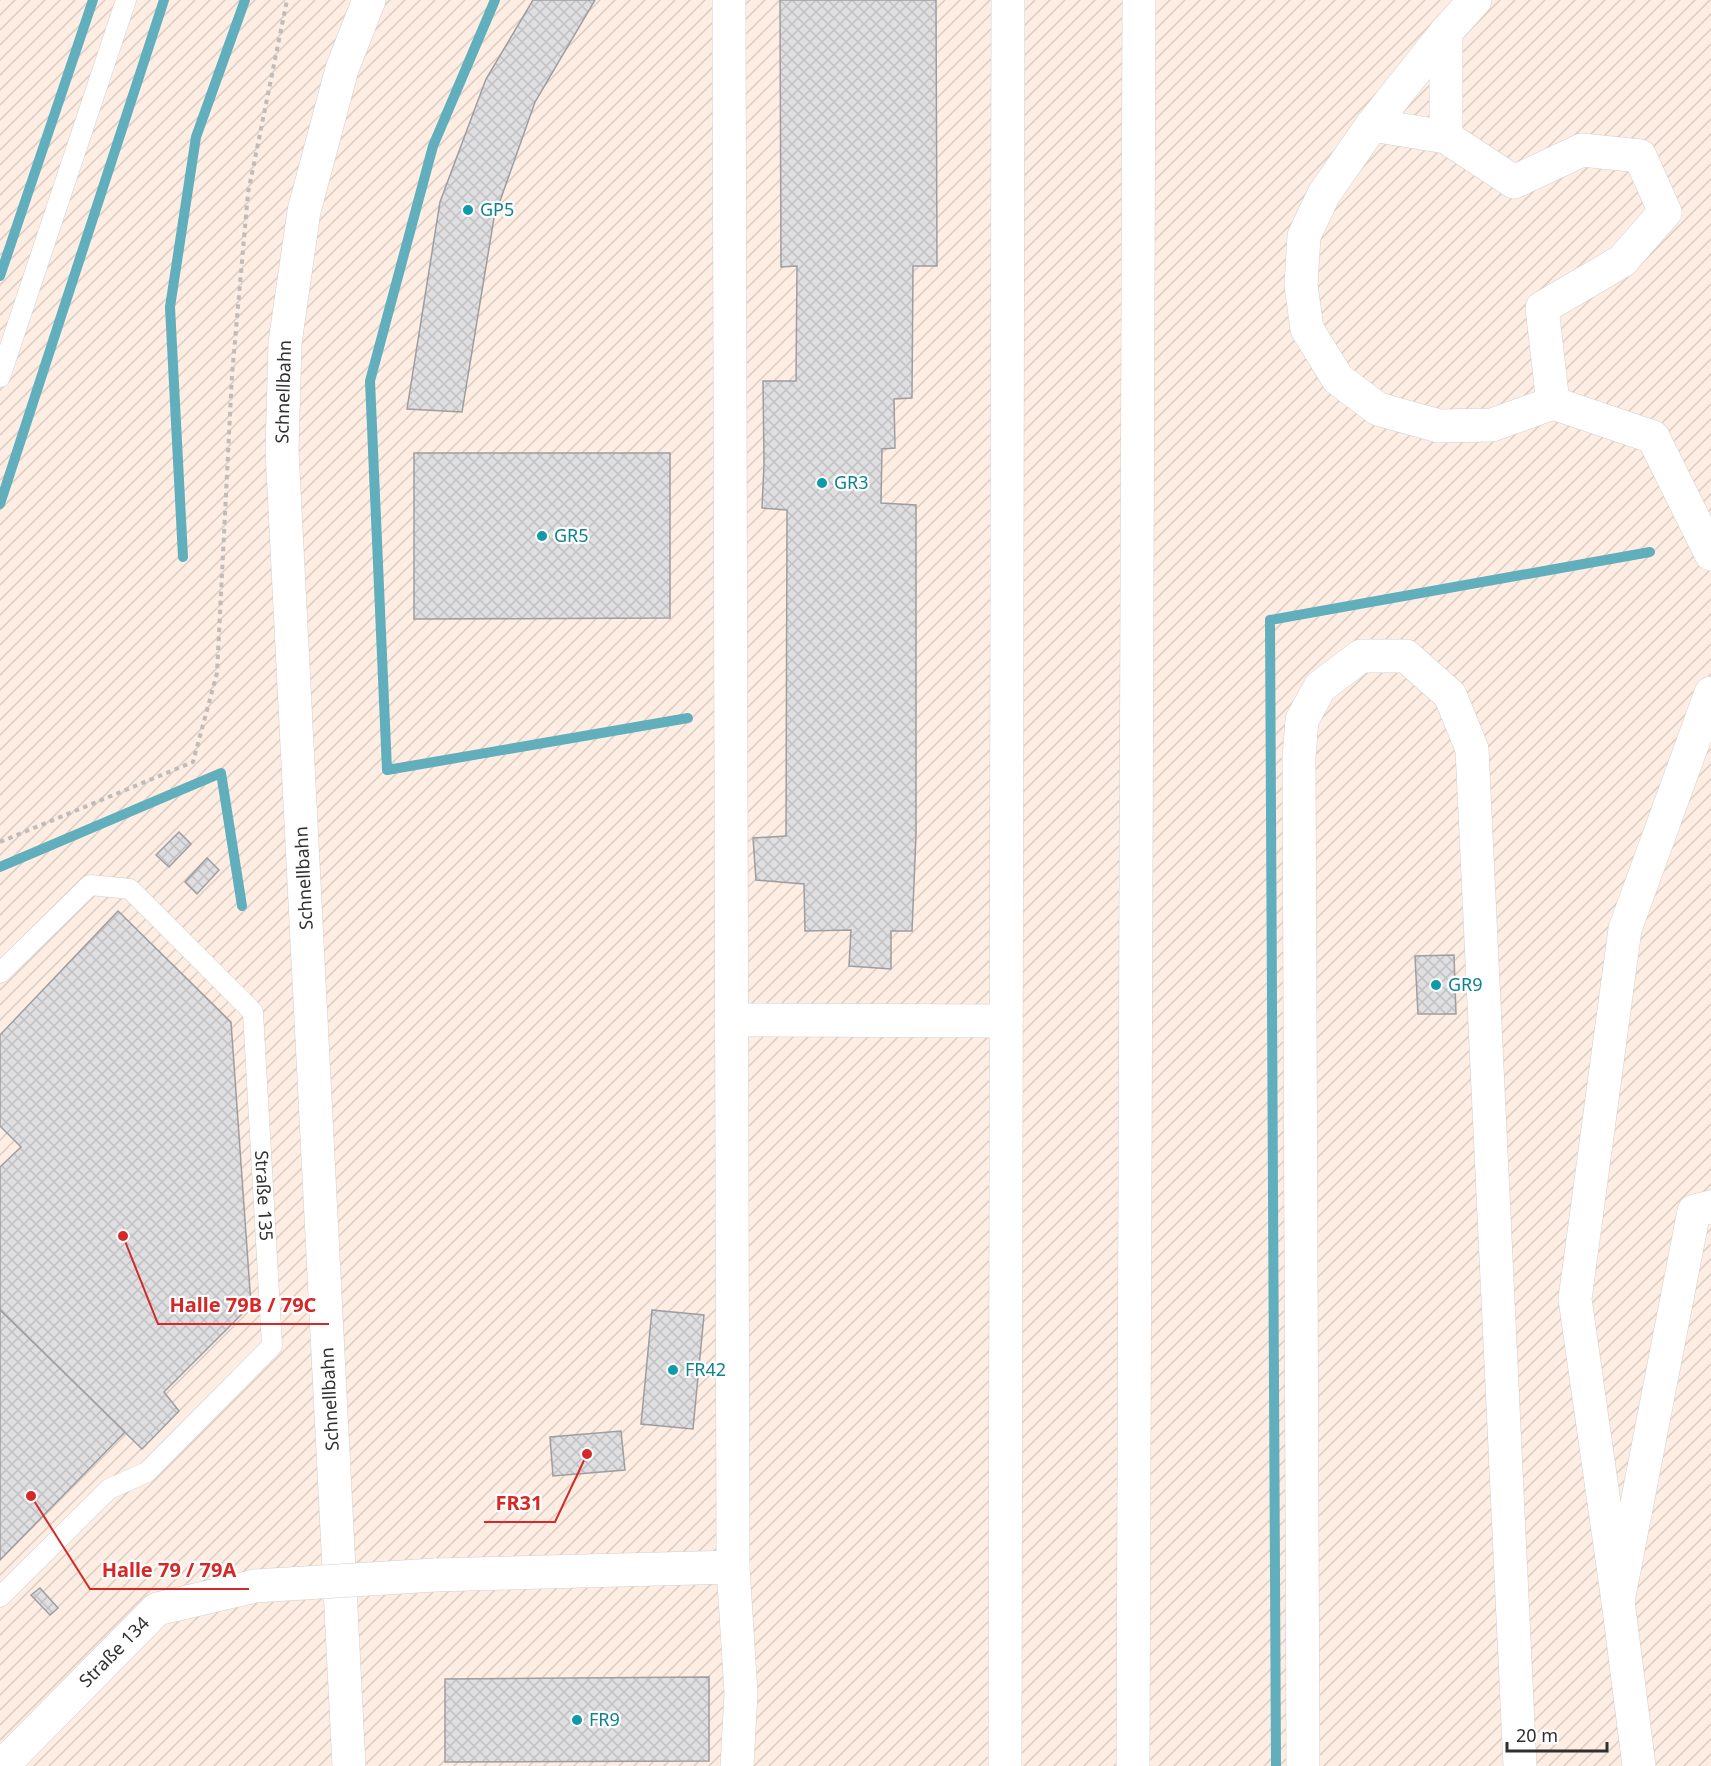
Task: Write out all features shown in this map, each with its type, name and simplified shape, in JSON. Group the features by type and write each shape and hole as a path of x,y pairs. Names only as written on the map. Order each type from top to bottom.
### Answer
{"street":[{"name":"Schnellbahn","path":"348,1766 282,450 285,343 304,211 342,69 369,0"},
{"path":"729,0 733,1568 741,1693 737,1766"},
{"path":"1005,1766 1008,0"},
{"path":"1133,1766 1139,0"},
{"path":"1475,0 1446,32 1372,125 1324,194 1304,236 1301,285 1307,329 1338,379 1378,409 1439,426 1492,425 1553,403 1653,437 1711,554"},
{"path":"1446,32 1446,137"},
{"path":"1372,125 1446,137 1514,182 1582,150 1640,156 1665,212 1622,261 1542,308 1553,403"},
{"path":"1303,1766 1299,769 1302,720 1320,687 1361,656 1406,656 1450,695 1472,749 1520,1766"},
{"path":"1639,1766 1575,1299 1625,929 1711,693"},
{"path":"731,1020 1006,1021"},
{"path":"1618,1601 1694,1211 1711,1207"},
{"name":"Straße 134","path":"2,1766 157,1609 255,1586 435,1575 733,1568"}],"lane":[{"path":"0,376 126,0"},
{"name":"Straße 135","path":"0,973 90,885 130,888 253,1012 272,1346 147,1472 109,1489 0,1597"}],"path":[{"path":"0,842 193,762 217,673 232,375 248,193 287,0"}],"shaded area":[{"path":"0,0 1711,0 1711,1766 0,1766"}],"building":[{"name":"GP5","path":"533,0 595,0 535,102 494,218 462,412 407,409 440,202 486,79"},
{"name":"GR3","path":"780,0 936,0 937,266 913,266 912,398 894,399 895,448 882,449 881,503 916,505 916,835 912,931 891,931 891,969 849,966 851,930 805,931 804,884 756,880 753,838 786,836 787,510 762,508 763,381 796,381 797,266 781,267"},
{"name":"GR5","path":"414,453 670,453 670,618 414,619"},
{"path":"179,832 191,844 169,867 156,855"},
{"path":"207,858 219,870 197,894 185,882"},
{"path":"118,911 231,1022 251,1305 164,1392 179,1411 142,1449 0,1310 0,1167 21,1147 0,1126 0,1035"},
{"name":"GR9","path":"1454,955 1456,1014 1418,1014 1415,956"},
{"path":"0,1310 125,1432 0,1560"},
{"name":"FR42","path":"652,1310 704,1315 693,1429 641,1424"},
{"path":"621,1431 625,1470 553,1476 550,1437"},
{"path":"40,1588 58,1608 50,1615 31,1595"},
{"name":"FR9","path":"709,1677 709,1761 445,1762 445,1679"}],"waterway":[{"path":"0,276 93,0"},
{"path":"0,504 164,0"},
{"path":"183,557 170,307 196,137 245,0"},
{"path":"495,0 433,146 370,381 387,770 688,718"},
{"path":"1276,1766 1270,620 1650,552"},
{"path":"0,867 221,773 242,906"}],"place":[{"name":"GP5","path":"468,210"},
{"name":"GR3","path":"822,483"},
{"name":"GR5","path":"542,536"},
{"name":"GR9","path":"1436,985"},
{"name":"Halle 79B / 79C","path":"123,1236"},
{"name":"FR42","path":"673,1370"},
{"name":"FR31","path":"587,1454"},
{"name":"Halle 79 / 79A","path":"31,1496"},
{"name":"FR9","path":"577,1720"}]}
